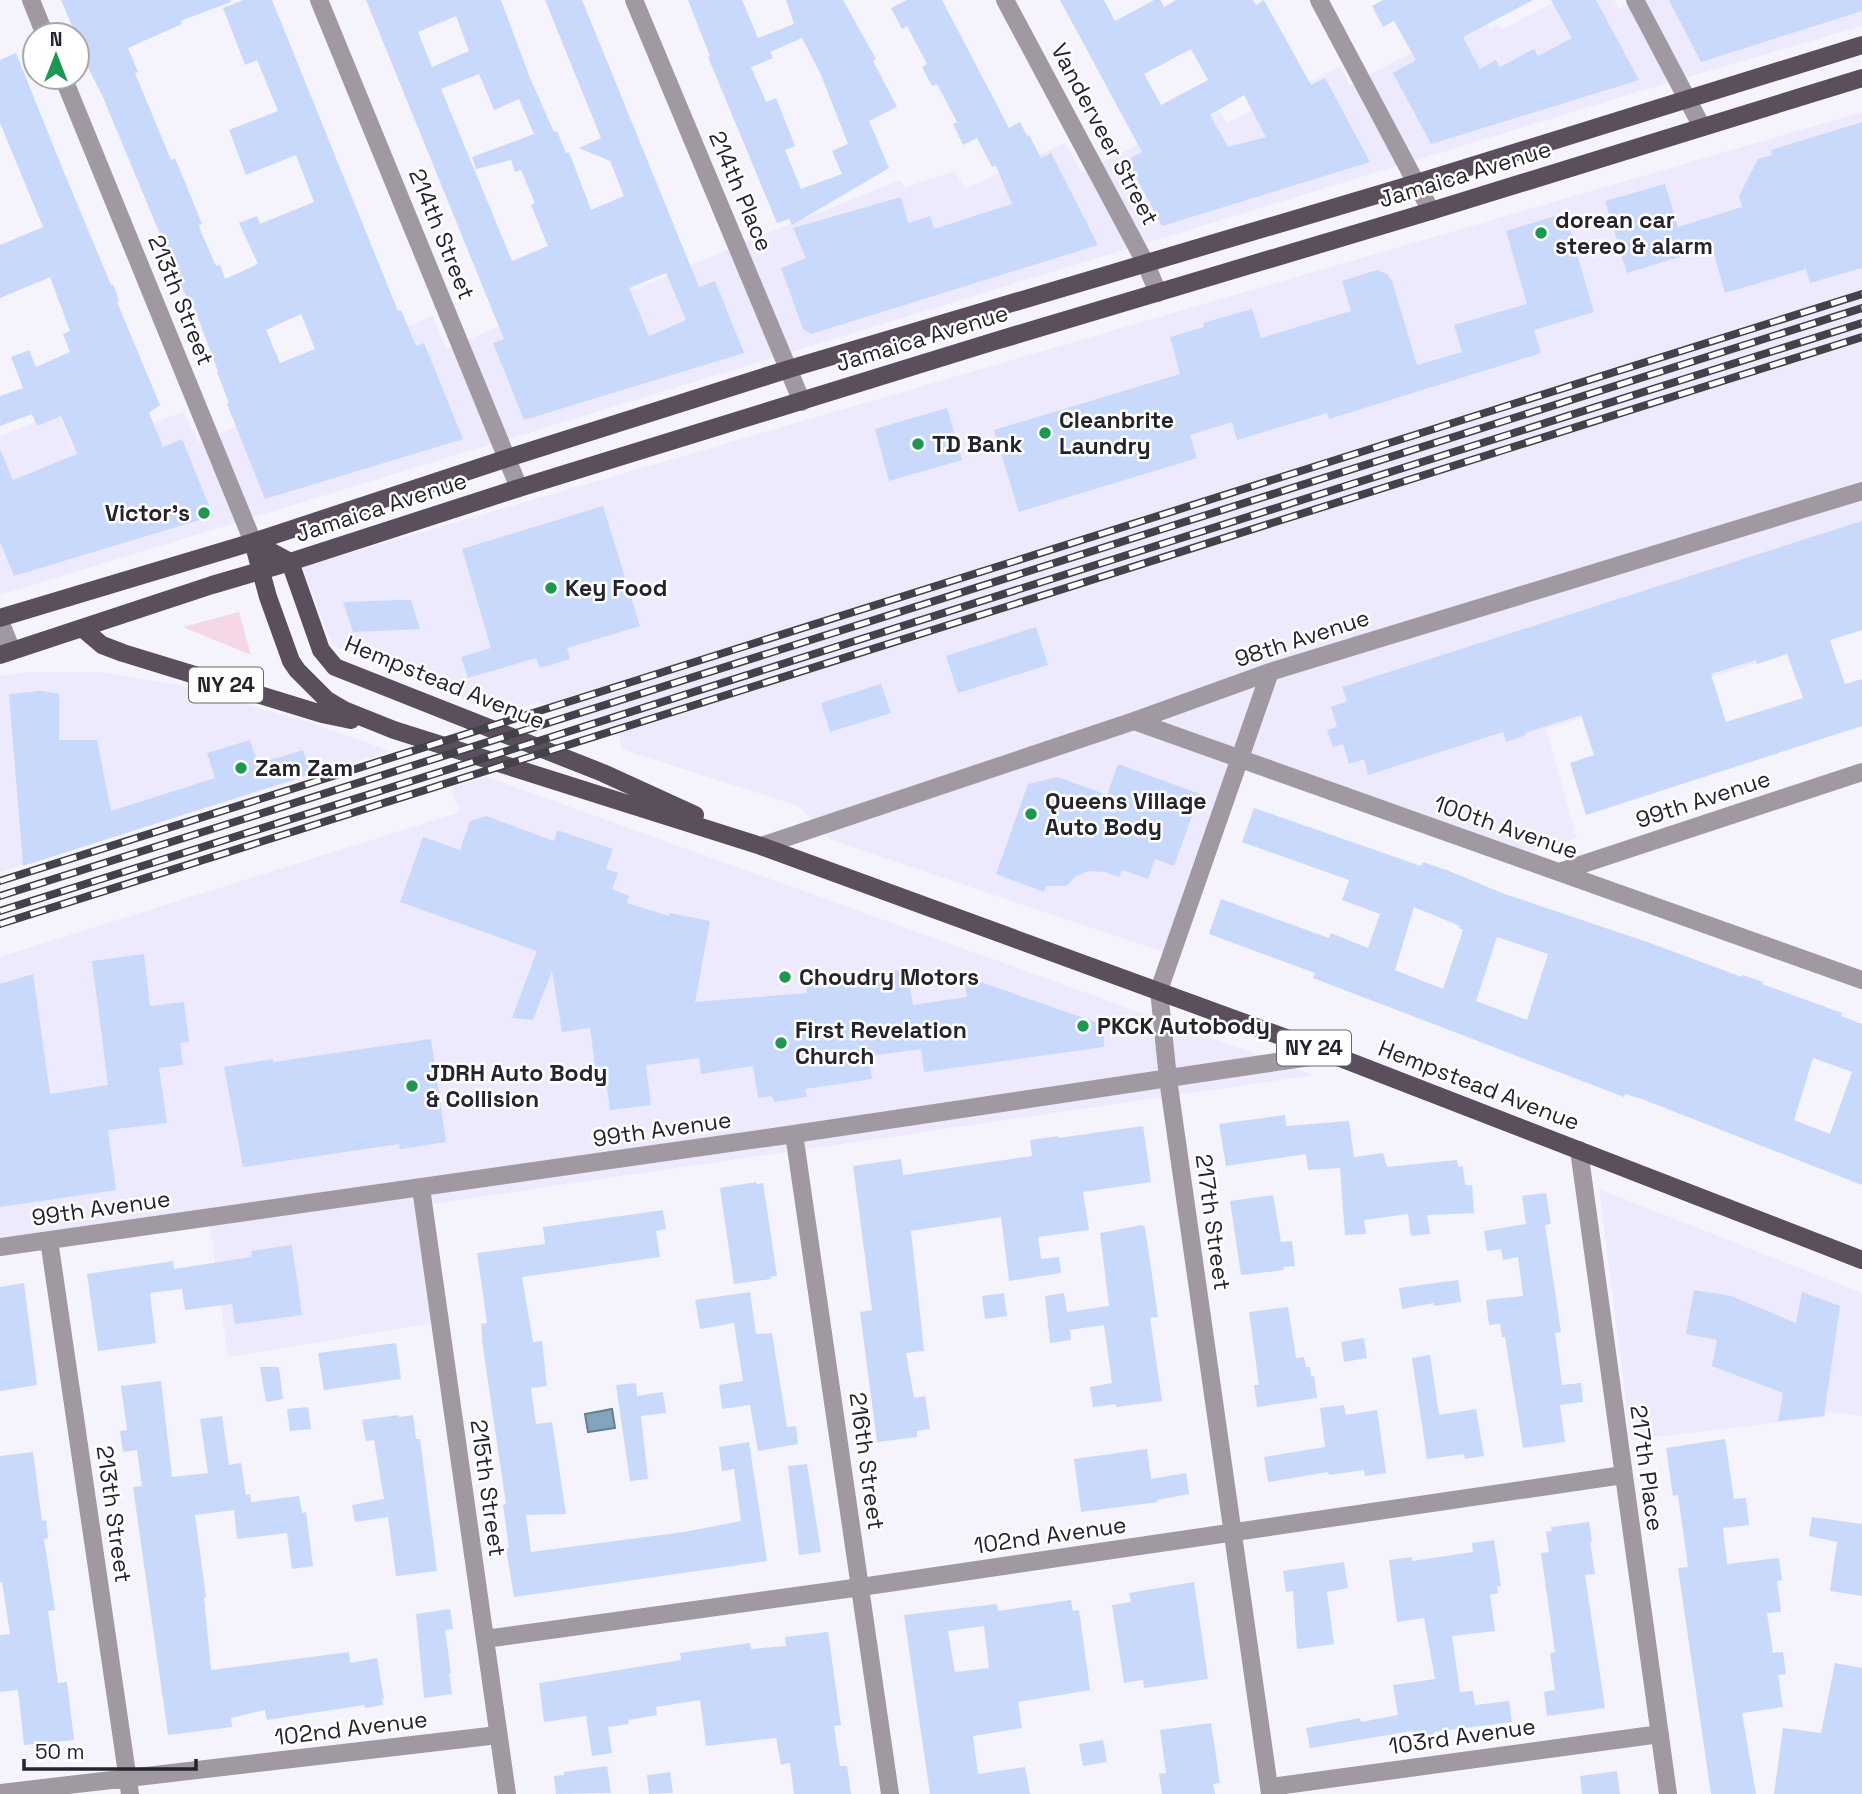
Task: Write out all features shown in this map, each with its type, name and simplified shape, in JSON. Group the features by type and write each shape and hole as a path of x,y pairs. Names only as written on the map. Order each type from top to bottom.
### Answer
{"main road":[{"name":"Jamaica Avenue","path":"0,620 253,542 789,369 1416,183 1862,45"},
{"name":"Jamaica Avenue","path":"6,653 212,584 290,562 519,488 1862,78"},
{"path":"253,542 290,562"},
{"name":"Hempstead Avenue","path":"253,542 260,571 291,661 297,670 327,700 376,724 761,846 1330,1054 1862,1260"},
{"name":"Hempstead Avenue","path":"290,562 321,650 330,663 603,773 761,846"},
{"name":"NY 24","path":"82,628 102,645 123,653 322,714 376,724"}],"street":[{"path":"31,0 40,21"},
{"name":"214th Street","path":"319,0 519,488"},
{"name":"214th Place","path":"634,0 802,402"},
{"name":"Vanderveer Street","path":"1005,0 1146,264 1158,293"},
{"path":"1319,0 1431,211"},
{"path":"1635,0 1702,127"},
{"name":"213th Street","path":"69,91 253,542"},
{"name":"98th Avenue","path":"761,846 1270,672 1862,491"},
{"path":"0,620 6,653"},
{"name":"217th Street","path":"1270,672 1159,990 1168,1079 1270,1791"},
{"name":"100th Avenue","path":"1133,721 1862,980"},
{"name":"99th Avenue","path":"1559,872 1862,772"},
{"name":"99th Avenue","path":"0,1247 794,1134 1330,1054"},
{"name":"216th Street","path":"794,1134 890,1794"},
{"name":"217th Place","path":"1578,1150 1668,1794"},
{"name":"215th Street","path":"421,1188 507,1794"},
{"name":"213th Street","path":"49,1240 129,1786"},
{"name":"102nd Avenue","path":"485,1639 861,1587 1623,1475"},
{"name":"103rd Avenue","path":"1270,1791 1660,1734"},
{"name":"102nd Avenue","path":"0,1793 129,1786 498,1735"}],"shaded area":[{"path":"1558,0 1614,0 1619,9 1638,0 1862,0 1862,26 1651,88 0,595 0,436 59,413 73,449 184,412 198,442 325,391 315,365 433,316 446,349 625,273 634,290 900,180 905,187 955,171 965,189 1065,143 1082,173 1173,126 1177,134 1220,111 1226,123 1339,67 1350,85 1483,15 1490,29 1498,24 1501,30"},
{"path":"1862,112 1862,630 1546,729 1577,838 1526,853 1236,749 1163,952 831,840 798,806 621,749 620,737 538,702 499,715 333,646 302,567"},
{"path":"239,612 251,655 183,627"},
{"path":"25,672 103,672 179,685 302,720 391,751 0,872 0,676"},
{"path":"487,777 1314,1075 431,1204 449,1320 228,1357 210,1226 0,1255 0,957 460,812 450,788"},
{"path":"1599,1189 1862,1293 1862,1416 1827,1412 1825,1417 1631,1440"}],"water":[{"path":"612,1409 615,1428 588,1432 585,1414"}],"building":[{"path":"61,0 231,0 180,21 182,24 128,48 138,72 135,73 171,160 175,158 216,266 220,265 225,279 258,264 239,223 257,216 260,224 314,202 296,155 246,175 229,130 278,111 257,60 245,65 223,8 243,0 272,0 398,311 401,310 416,346 424,343 463,439 265,499 227,404 229,403 218,371 190,297 187,299 91,73 91,21 70,21","holes":["301,314 315,349 280,363 266,330"]},
{"path":"366,0 501,0 530,78 554,132 557,131 566,153 569,152 591,210 624,196 610,161 579,148 601,138 545,0 582,0 699,287 715,281 744,353 524,420 493,343 504,339","holes":["456,16 469,51 432,67 418,32","479,74 494,110 519,99 534,134 472,157 476,169 511,160 515,172 521,170 535,203 531,205 548,246 512,261 441,89","666,273 686,320 649,336 629,288"]},
{"path":"688,0 742,0 758,38 794,24 786,0 843,0 876,59 873,61 897,107 869,121 889,168 792,225 789,219 777,223 708,57 710,56","holes":["802,38 821,75 848,144 832,151 842,174 801,189 785,150 795,146 776,98 766,102 751,67 773,58 770,52"]},
{"path":"907,0 942,0 1009,128 1020,122 1041,158 1051,153 1098,245 811,334 803,329 781,268 806,258 793,228 901,197 908,223 930,216 934,229 1012,204 996,166 992,167 977,138 963,145 953,124 957,122 937,84 932,86 922,67 927,64 907,26 902,29 891,8"},
{"path":"1060,0 1104,0 1115,21 1154,0 1160,0 1164,7 1176,0 1253,0 1256,5 1264,0 1311,85 1325,78 1370,162 1162,226 1127,160 1142,152","holes":["1191,49 1208,80 1161,105 1144,74","1244,95 1266,137 1228,147 1210,115"]},
{"path":"1383,0 1533,0 1463,37 1480,69 1496,60 1500,67 1534,49 1538,56 1572,38 1551,0 1596,0 1639,80 1431,144 1393,73 1416,60 1394,21 1383,27 1372,6"},
{"path":"1669,0 1862,0 1862,11 1701,62"},
{"path":"16,53 21,65 21,91 31,91 111,285 113,284 119,301 117,302 160,405 149,413 163,447 182,439 213,516 14,576 0,542 0,449 13,480 77,454 61,416 37,426 32,414 0,426 0,396 23,388 11,357 29,350 36,367 70,352 63,334 70,331 50,277 0,298 0,245 43,227 0,123 0,60"},
{"path":"1862,122 1862,268 1810,283 1806,269 1725,293 1712,247 1627,273 1605,201 1665,184 1678,227 1742,207 1739,196 1758,159 1772,155 1771,150"},
{"path":"1565,213 1594,312 1534,330 1541,353 1329,419 1327,413 1237,440 1232,422 1190,435 1197,458 1019,512 994,430 1180,374 1170,337 1204,327 1203,323 1252,309 1261,338 1351,311 1342,281 1377,270 1387,274 1392,281 1417,365 1462,352 1454,325 1527,304 1506,231"},
{"name":"TD Bank","path":"947,408 962,460 889,481 875,429"},
{"name":"Key Food","path":"603,506 640,626 567,648 570,659 540,668 536,658 468,678 461,657 491,648 462,549"},
{"path":"1862,521 1862,630 1830,640 1845,684 1862,679 1862,726 1586,815 1570,763 1594,755 1581,715 1506,742 1503,732 1368,775 1364,759 1349,764 1343,744 1333,747 1327,730 1337,727 1331,707 1347,701 1342,687","holes":["1787,654 1803,698 1726,722 1711,674"]},
{"path":"411,600 420,629 353,632 343,602"},
{"path":"1036,627 1048,665 958,693 946,656"},
{"path":"881,684 891,713 830,732 821,703"},
{"path":"41,691 59,694 59,740 97,740 111,811 215,778 207,753 250,740 258,764 303,750 311,774 23,866 9,694"},
{"path":"1118,764 1200,794 1174,866 1155,859 1148,879 1122,870 1119,877 1105,872 1089,871 1076,876 1066,886 1046,886 1044,892 996,874 1028,784 1058,777 1107,795"},
{"path":"1254,808 1421,866 1423,862 1502,893 1763,982 1762,984 1842,1013 1841,1016 1862,1024 1862,1185 1642,1099 1625,1094 1624,1097 1313,978 1315,973 1209,934 1221,899 1329,938 1331,933 1368,948 1380,914 1342,900 1349,880 1242,842","holes":["1414,907 1460,926 1463,930 1443,989 1395,970","1497,937 1548,954 1527,1020 1476,1001","1813,1058 1852,1072 1830,1134 1794,1120"]},
{"path":"486,816 554,841 557,830 613,849 606,869 618,873 612,889 629,896 627,903 669,916 670,913 710,921 695,1002 807,993 806,983 907,969 913,1005 967,997 963,976 1104,1025 1104,1047 924,1072 921,1049 869,1056 872,1079 805,1089 807,1097 774,1102 772,1096 758,1098 753,1066 701,1074 699,1058 646,1065 651,1105 610,1110 607,1088 598,1089 590,1028 562,1032 552,971 533,1020 512,1018 537,951 400,902 423,837 460,850 470,821"},
{"path":"144,954 150,1006 184,1002 189,1042 180,1043 183,1065 159,1068 167,1123 108,1130 116,1190 0,1207 0,984 33,974 50,1094 108,1085 92,961"},
{"path":"431,1039 446,1142 400,1149 399,1144 243,1167 224,1067"},
{"path":"1285,1115 1286,1126 1349,1121 1354,1157 1383,1153 1387,1167 1457,1160 1458,1167 1463,1166 1465,1185 1472,1185 1474,1213 1427,1215 1430,1234 1411,1236 1408,1214 1364,1220 1366,1234 1345,1235 1340,1168 1308,1170 1306,1154 1226,1166 1219,1124"},
{"path":"1143,1126 1151,1182 1083,1192 1089,1230 1038,1237 1041,1259 1059,1257 1061,1273 1009,1281 1001,1217 911,1231 924,1351 906,1353 914,1398 925,1396 930,1429 917,1431 917,1437 877,1442 860,1312 872,1310 853,1166 901,1159 903,1175 1032,1156 1030,1140"},
{"path":"763,1183 777,1276 734,1284 720,1188"},
{"path":"1546,1193 1551,1224 1545,1225 1561,1332 1555,1333 1562,1385 1581,1383 1583,1402 1560,1405 1565,1442 1523,1448 1505,1337 1502,1337 1500,1324 1489,1325 1486,1300 1523,1296 1518,1257 1503,1260 1501,1249 1487,1251 1484,1231 1526,1224 1522,1196"},
{"path":"1273,1195 1281,1242 1292,1241 1295,1266 1283,1267 1284,1270 1241,1275 1230,1201"},
{"path":"663,1210 666,1229 656,1231 660,1257 522,1277 533,1342 542,1341 547,1386 531,1388 536,1424 552,1422 566,1514 526,1515 531,1552 684,1532 741,1521 734,1469 722,1471 719,1447 749,1442 767,1561 514,1597 506,1548 509,1548 503,1505 506,1504 483,1348 481,1324 487,1323 477,1253 545,1244 543,1227"},
{"path":"1142,1225 1145,1227 1158,1317 1150,1318 1162,1401 1093,1407 1090,1387 1112,1383 1104,1325 1070,1330 1071,1340 1050,1343 1045,1296 1064,1293 1067,1312 1109,1306 1100,1233"},
{"path":"292,1245 302,1315 235,1324 232,1304 185,1310 182,1289 150,1293 156,1343 98,1351 87,1274 173,1261 174,1269 252,1257 251,1251"},
{"path":"1458,1280 1461,1302 1434,1306 1434,1303 1402,1309 1399,1288"},
{"path":"24,1283 37,1385 0,1391 0,1287"},
{"path":"1694,1290 1731,1296 1796,1323 1802,1292 1840,1306 1824,1416 1778,1421 1783,1393 1712,1366 1717,1340 1686,1334"},
{"path":"750,1292 756,1334 772,1333 787,1427 796,1426 798,1444 758,1451 750,1405 722,1409 719,1385 743,1381 734,1323 700,1329 695,1300"},
{"path":"1004,1293 1007,1316 985,1319 982,1296"},
{"path":"1288,1307 1296,1358 1304,1357 1306,1367 1310,1367 1317,1398 1257,1407 1254,1385 1259,1385 1249,1312"},
{"path":"1364,1338 1367,1358 1344,1362 1341,1342"},
{"path":"396,1343 401,1379 324,1390 318,1353"},
{"path":"1430,1355 1439,1415 1476,1409 1484,1456 1465,1459 1464,1454 1427,1459 1412,1358"},
{"path":"260,1367 279,1367 283,1399 266,1402"},
{"path":"161,1381 172,1477 208,1473 200,1419 222,1416 229,1465 241,1463 246,1495 250,1494 251,1502 299,1496 302,1513 306,1512 313,1566 292,1569 287,1533 237,1539 234,1510 195,1515 206,1597 211,1670 349,1652 350,1663 377,1658 383,1705 365,1708 364,1705 267,1720 265,1710 231,1718 232,1727 168,1735 133,1487 142,1486 137,1450 123,1452 120,1431 127,1430 121,1386"},
{"path":"636,1383 637,1396 663,1392 666,1413 641,1416 648,1479 630,1481 616,1385"},
{"path":"1344,1405 1346,1415 1377,1410 1386,1473 1365,1476 1364,1470 1329,1475 1328,1472 1268,1482 1264,1457 1325,1447 1320,1408"},
{"path":"308,1407 311,1429 290,1431 287,1409"},
{"path":"413,1415 416,1439 420,1439 437,1571 396,1576 388,1517 355,1522 352,1505 384,1499 374,1440 366,1441 362,1420"},
{"path":"1725,1439 1734,1499 1746,1498 1749,1525 1723,1528 1727,1564 1779,1558 1782,1580 1777,1581 1781,1612 1767,1613 1773,1653 1783,1652 1786,1674 1778,1675 1783,1707 1742,1713 1756,1794 1711,1794 1678,1568 1688,1567 1678,1495 1673,1496 1666,1448"},
{"path":"1147,1449 1151,1479 1186,1473 1189,1494 1157,1500 1158,1502 1081,1512 1074,1459"},
{"path":"33,1452 42,1521 46,1520 48,1538 44,1539 55,1610 48,1611 58,1683 67,1682 74,1740 24,1745 18,1690 0,1692 0,1635 10,1634 0,1582 0,1456"},
{"path":"807,1464 821,1552 799,1555 788,1466"},
{"path":"1812,1517 1862,1524 1862,1596 1830,1591 1837,1542 1809,1536"},
{"path":"1589,1522 1595,1574 1585,1575 1605,1708 1547,1716 1544,1692 1555,1690 1550,1653 1555,1652 1541,1553 1549,1552 1546,1532 1552,1531 1551,1527"},
{"path":"1494,1540 1501,1586 1497,1586 1498,1593 1490,1595 1495,1631 1452,1636 1460,1692 1473,1691 1475,1705 1509,1701 1512,1722 1434,1732 1434,1737 1413,1740 1412,1731 1310,1748 1306,1728 1360,1718 1361,1722 1398,1715 1393,1685 1435,1679 1424,1618 1397,1622 1389,1560 1412,1557 1412,1561 1473,1552 1472,1543"},
{"path":"1344,1562 1348,1588 1327,1592 1334,1644 1297,1649 1293,1591 1286,1592 1283,1571"},
{"path":"1194,1582 1208,1679 1144,1688 1143,1680 1124,1683 1112,1605 1131,1602 1129,1593"},
{"path":"1071,1600 1073,1611 1079,1610 1090,1690 1018,1702 1022,1728 973,1736 978,1774 1025,1767 1030,1794 930,1794 904,1615 997,1604 998,1611","holes":["984,1626 989,1668 955,1672 948,1631"]},
{"path":"450,1609 453,1629 445,1630 452,1694 424,1698 416,1614"},
{"path":"828,1632 841,1725 834,1726 840,1766 847,1766 851,1794 794,1794 790,1763 781,1765 776,1738 706,1746 700,1700 656,1707 657,1715 608,1727 612,1753 592,1756 586,1716 544,1722 539,1683 681,1660 680,1653 750,1643 751,1649 786,1646 785,1637"},
{"path":"1835,1663 1862,1668 1862,1794 1774,1794 1783,1728 1821,1733"},
{"path":"1211,1723 1220,1783 1213,1784 1215,1794 1162,1794 1159,1774 1166,1773 1160,1730"},
{"path":"1103,1740 1107,1762 1083,1766 1079,1744"},
{"path":"607,1766 611,1793 556,1794 554,1776"},
{"path":"1617,1771 1620,1794 1582,1794 1580,1776"},
{"path":"670,1772 673,1793 649,1794 647,1775"}],"railway":[{"path":"0,881 1862,294"},
{"path":"0,896 1862,308"},
{"path":"0,911 1862,323"},
{"path":"0,924 1862,337"}],"place":[{"name":"dorean car stereo & alarm","path":"1541,233"},
{"name":"Cleanbrite Laundry","path":"1045,433"},
{"name":"TD Bank","path":"918,444"},
{"name":"Victor’s","path":"204,513"},
{"name":"Key Food","path":"551,588"},
{"name":"Zam Zam","path":"241,768"},
{"name":"Queens Village Auto Body","path":"1031,814"},
{"name":"Choudry Motors","path":"785,977"},
{"name":"PKCK Autobody","path":"1083,1026"},
{"name":"First Revelation Church","path":"781,1043"},
{"name":"JDRH Auto Body & Collision","path":"412,1086"}]}
